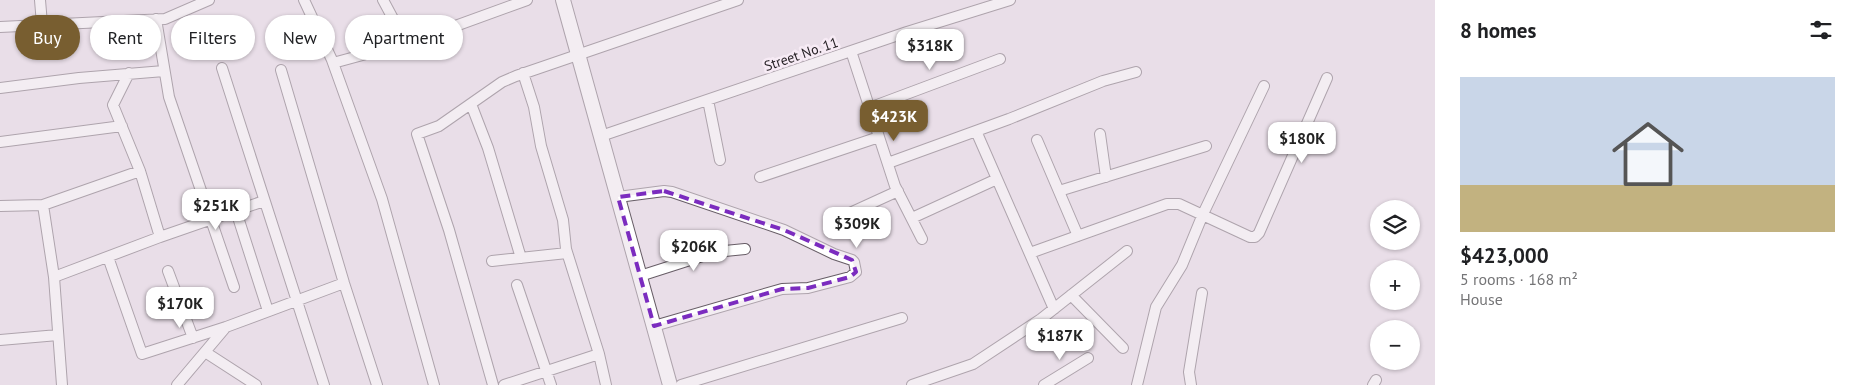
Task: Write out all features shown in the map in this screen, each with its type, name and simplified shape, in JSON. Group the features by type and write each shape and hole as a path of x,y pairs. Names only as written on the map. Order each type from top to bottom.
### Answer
{"street":[{"path":"40,0 41,15"},
{"path":"161,19 209,0"},
{"path":"304,0 333,64 382,199 434,385"},
{"path":"383,0 391,15"},
{"path":"463,23 527,0"},
{"path":"563,0 670,385"},
{"path":"493,385 449,230 417,134 439,126 502,82 523,73 738,0"},
{"name":"Street No. 11","path":"601,136 907,32 1010,0"},
{"path":"0,27 15,26"},
{"path":"851,51 898,191 922,239"},
{"path":"161,52 169,97 234,287"},
{"path":"869,108 1000,59"},
{"path":"333,64 346,60"},
{"path":"222,68 324,385"},
{"path":"281,70 344,283 378,385"},
{"path":"0,88 164,71"},
{"path":"888,163 1104,81 1136,72"},
{"path":"523,73 534,107 541,146 563,220 567,253 599,354 606,385"},
{"path":"129,74 113,104 140,171 160,237"},
{"path":"1030,253 1167,204 1179,204 1250,237 1255,237 1259,233 1327,78"},
{"path":"1137,385 1156,306 1182,265 1203,214 1264,86"},
{"path":"708,100 720,160"},
{"path":"471,104 491,157 521,258"},
{"path":"0,142 122,126"},
{"path":"976,131 1054,308"},
{"path":"1100,134 1106,177"},
{"path":"760,177 879,137"},
{"path":"1037,140 1078,236"},
{"path":"1059,191 1206,146"},
{"path":"0,206 43,205 140,171"},
{"path":"912,218 997,180"},
{"path":"618,196 664,191 672,192 784,230 834,254 849,258 854,262 856,272 850,277 808,288 782,289 654,326"},
{"path":"839,218 898,191"},
{"path":"54,277 160,237 264,201"},
{"path":"43,205 54,277 62,385"},
{"path":"236,211 268,311"},
{"path":"640,276 715,252 745,249"},
{"path":"912,385 967,367 1072,295 1127,251"},
{"path":"492,261 567,253"},
{"path":"108,257 142,354 226,327 344,283"},
{"path":"168,271 193,338"},
{"path":"517,286 551,385"},
{"path":"1191,385 1189,372 1202,293"},
{"path":"1072,295 1123,348"},
{"path":"681,385 902,318"},
{"path":"176,385 226,327"},
{"path":"0,340 58,335"},
{"path":"205,352 256,385"},
{"path":"504,385 599,354"},
{"path":"1044,385 1088,358"}],"highlighted area":[{"path":"664,191 784,230 852,260 856,272 850,277 808,288 782,289 654,326 618,197"}]}
